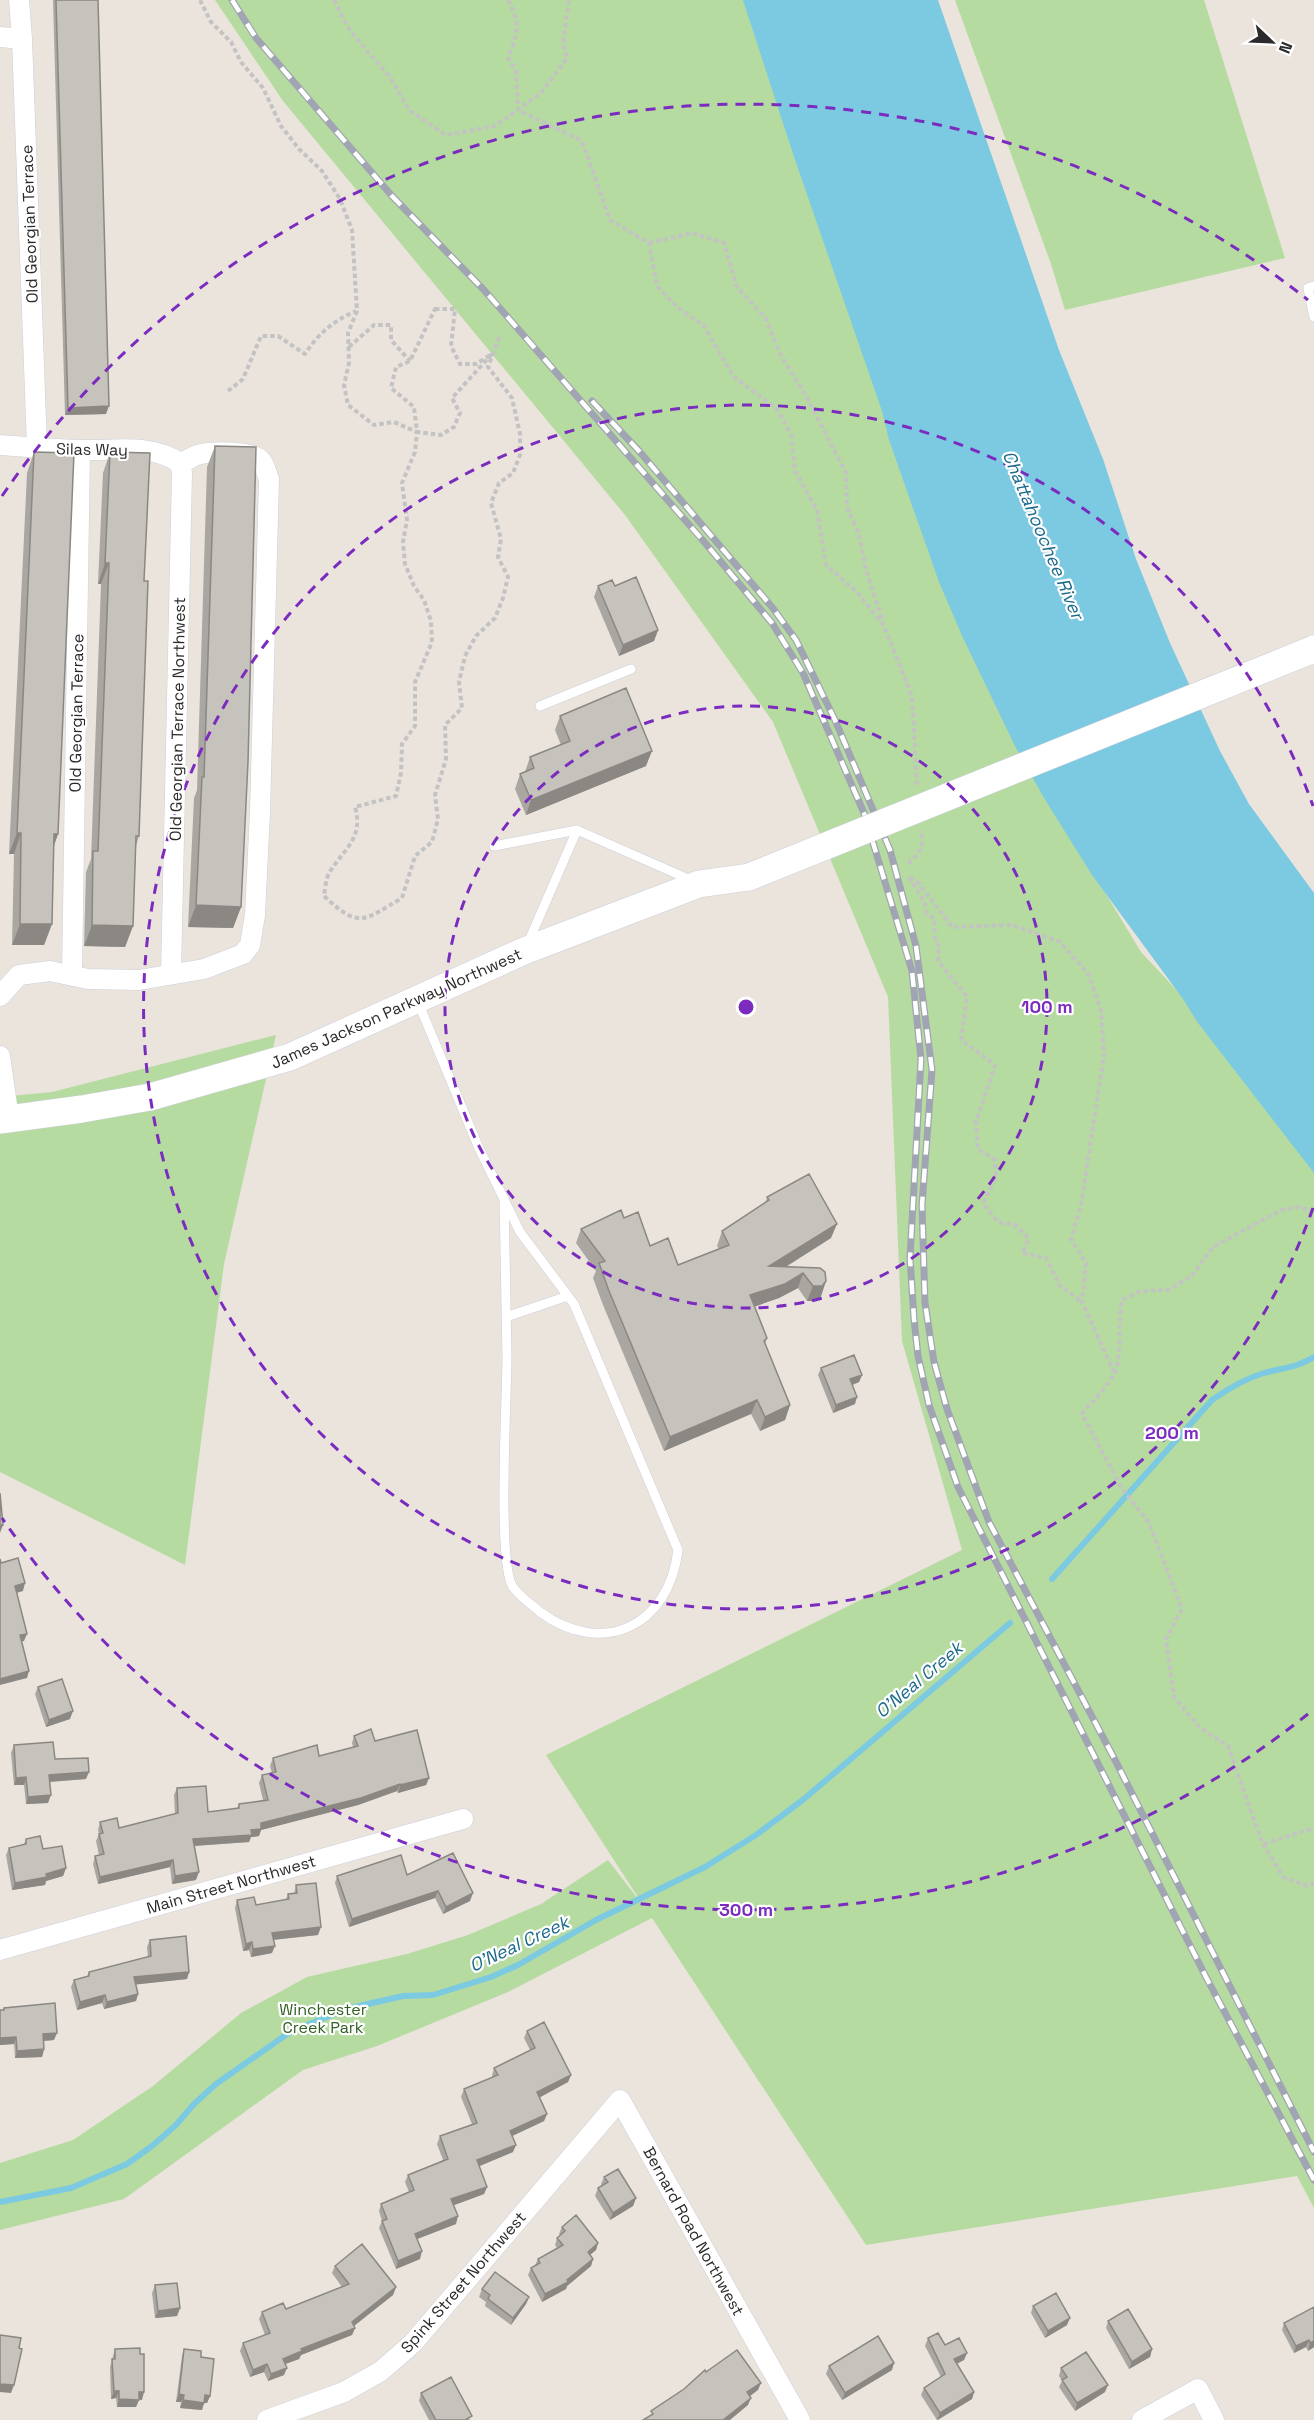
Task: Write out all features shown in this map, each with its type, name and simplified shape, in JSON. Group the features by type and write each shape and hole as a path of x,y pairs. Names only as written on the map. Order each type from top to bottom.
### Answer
{"main road":[{"name":"James Jackson Parkway Northwest","path":"5,1119 150,1097 290,1057 524,951 699,884 749,877 1314,649"}],"street":[{"name":"Old Georgian Terrace","path":"19,0 37,447"},
{"path":"0,37 22,39"},
{"name":"Silas Way","path":"0,446 80,450 147,450 167,454 180,463"},
{"name":"Old Georgian Terrace","path":"72,976 80,450"},
{"path":"0,996 19,975 50,971 88,979 139,980 204,969 243,954 250,945 255,915 260,812 269,479 263,464 259,459 251,456 215,452 197,455 180,463"},
{"name":"Old Georgian Terrace Northwest","path":"171,974 182,473 180,463"},
{"path":"0,1056 5,1119"},
{"name":"Main Street Northwest","path":"0,1950 463,1819"},
{"name":"Bernard Road Northwest","path":"576,2151 620,2100 800,2420"},
{"name":"Spink Street Northwest","path":"267,2420 344,2392 381,2371 405,2350 576,2151"},
{"path":"1142,2420 1198,2390 1214,2420"}],"lane":[{"path":"1314,286 1308,288 1314,317"},
{"path":"540,706 631,669"},
{"path":"494,846 577,830 699,884"},
{"path":"524,951 577,830"},
{"path":"417,1000 478,1146 504,1198 520,1232 574,1304 678,1551 675,1572 668,1588 649,1612 628,1629 607,1634 589,1634 563,1626 530,1604 508,1579 504,1533 506,1317 504,1198"},
{"path":"506,1317 568,1296"}],"path":[{"path":"200,0 212,22 231,42 241,62 262,88 281,126 299,150 322,171 340,199 352,230 357,311 348,333 349,363 344,385 348,405 374,425 393,422 417,432 441,435 454,427 460,413 452,398 492,354"},
{"path":"334,0 350,31 390,77 410,111 446,135 495,126 541,93 567,58 563,43 569,0"},
{"path":"508,0 518,19 515,41 508,58 516,70 518,110"},
{"path":"518,110 582,141 610,220 649,243 692,233 723,243 737,287 765,319 780,354 805,394 846,473 847,507 859,534 866,570 884,626 912,696 916,779"},
{"path":"649,243 657,286 676,307 704,326 734,377 776,408 791,434 795,471 817,510 826,566 857,592 884,626"},
{"path":"492,354 476,364 459,364 451,346 455,309 435,309 410,361 396,367 392,388 414,407 417,432 415,452 402,483 407,520 403,542 405,564 414,586 424,600 431,621 432,642 415,682 415,726 402,744 402,773 396,796 355,807 360,823 353,839 328,875 324,896 337,909 352,917 367,919 402,898 415,856 432,842 438,819 435,795 446,759 445,724 462,708 459,682 465,656 476,636 495,618 503,598 508,577 498,556 501,539 491,503 499,483 513,473 520,455 520,434 512,398 488,367 500,335"},
{"path":"228,391 243,379 261,336 278,336 304,354 317,336 338,319 357,311"},
{"path":"349,348 374,325 391,325 392,340 410,361"},
{"path":"910,864 910,861 920,855 923,844"},
{"path":"1082,1302 1086,1263 1071,1239 1081,1205 1104,1055 1101,1010 1089,975 1060,942 1012,925 952,927 917,881 909,877 924,901 927,914 934,918 935,942 939,946 938,961 967,997 962,1040 995,1065 976,1122 978,1149 995,1160 996,1177 982,1203 998,1222 1015,1225 1029,1239 1023,1253 1046,1258 1060,1286 1082,1302 1114,1372"},
{"path":"1314,1211 1298,1207 1281,1210 1213,1247 1192,1275 1168,1290 1140,1291 1122,1300 1119,1316 1118,1354 1114,1372 1082,1414 1121,1487 1149,1524 1182,1609 1166,1639 1174,1697 1199,1727 1228,1746 1264,1845 1283,1877 1307,1886 1314,1883"},
{"path":"1264,1845 1314,1828"}],"green space":[{"name":"Winchester Creek Park","path":"215,0 758,0 1011,737 1141,952 1314,1137 1314,2208 1297,2176 866,2245 652,1918 508,1992 377,2046 303,2070 124,2199 0,2230 0,2163 73,2140 153,2086 241,2013 307,1977 407,1954 468,1935 541,1904 608,1860 645,1908 546,1755 962,1550 902,1341 888,997 773,722 625,515 283,101"},
{"path":"955,0 1204,0 1285,258 1065,310 1051,264"},
{"path":"276,1035 224,1264 185,1565 0,1472 0,1097 52,1092"}],"water":[{"name":"Chattahoochee River","path":"743,0 938,0 1059,350 1103,459 1136,559 1170,643 1220,751 1249,804 1314,893 1314,1173 1198,1023 1092,875 1015,746 939,582 889,440 882,411 793,154"}],"building":[{"path":"56,0 98,0 109,406 68,408"},
{"path":"215,446 256,447 248,762 241,907 196,905 202,777 204,777"},
{"path":"34,452 74,453 58,834 54,834 52,924 20,924 21,833 17,833"},
{"path":"110,452 150,453 144,581 148,581 139,836 136,836 133,926 92,925 93,851 98,851 109,563 105,563"},
{"path":"636,577 658,630 623,645 598,586 612,580 615,586"},
{"path":"626,688 652,751 531,800 520,774 534,768 530,757 570,741 560,716"},
{"path":"809,1174 837,1224 769,1266 820,1268 825,1272 826,1281 822,1286 813,1286 803,1273 785,1284 750,1295 767,1338 764,1341 790,1405 765,1417 757,1400 670,1437 609,1291 599,1263 605,1261 581,1229 621,1210 624,1218 638,1212 650,1246 668,1238 678,1265 729,1245 722,1231 769,1200 767,1197"},
{"path":"854,1355 862,1375 850,1379 857,1397 836,1405 821,1368"},
{"path":"0,1493 3,1525 0,1525"},
{"path":"18,1558 25,1583 15,1586 27,1634 20,1635 29,1671 0,1679 0,1559 1,1563"},
{"path":"62,1679 73,1711 49,1720 38,1687"},
{"path":"371,1729 375,1741 417,1730 429,1778 261,1823 261,1829 251,1830 252,1835 193,1839 199,1872 175,1876 173,1860 100,1877 95,1856 104,1854 99,1834 103,1833 100,1822 117,1818 119,1828 178,1813 177,1788 206,1786 208,1812 239,1808 239,1804 268,1800 262,1775 276,1772 273,1758 317,1745 319,1756 358,1746 354,1736"},
{"path":"53,1742 55,1759 88,1758 89,1772 49,1775 51,1795 28,1797 26,1777 16,1778 14,1745"},
{"path":"40,1836 43,1849 62,1846 66,1868 46,1874 47,1877 15,1883 9,1848 26,1844 26,1839"},
{"path":"453,1853 473,1893 446,1907 438,1891 352,1919 337,1876 401,1855 407,1875"},
{"path":"316,1883 321,1927 272,1933 275,1946 253,1949 252,1942 246,1944 237,1900 254,1897 256,1905 289,1899 288,1894 297,1893 296,1885"},
{"path":"186,1936 189,1972 134,1977 138,1994 107,2002 105,1995 80,2002 74,1980 89,1976 89,1972 151,1956 150,1940"},
{"path":"55,2003 57,2033 43,2034 44,2049 17,2051 16,2037 0,2038 0,2010"},
{"path":"544,2022 571,2075 537,2092 547,2114 510,2131 516,2145 477,2160 487,2187 451,2199 458,2216 415,2234 422,2251 398,2261 382,2221 387,2219 381,2204 414,2190 408,2175 448,2159 440,2136 477,2123 464,2089 498,2075 494,2068 535,2048 527,2031"},
{"path":"618,2169 636,2198 613,2213 598,2188 608,2182 604,2177"},
{"path":"576,2215 598,2243 588,2252 593,2259 567,2280 568,2282 545,2294 531,2268 540,2263 538,2259 563,2245 557,2238 565,2231 562,2227"},
{"path":"362,2244 396,2287 352,2322 355,2328 301,2349 302,2351 283,2359 287,2368 271,2374 267,2364 253,2370 243,2343 270,2333 262,2312 283,2303 286,2309 349,2284 335,2266"},
{"path":"495,2272 529,2297 513,2318 488,2299 490,2295 482,2289"},
{"path":"177,2283 180,2308 158,2311 155,2285"},
{"path":"1056,2293 1070,2318 1048,2331 1033,2306"},
{"path":"1314,2307 1314,2341 1310,2343 1309,2340 1296,2346 1284,2323"},
{"path":"1128,2309 1152,2349 1132,2362 1108,2321"},
{"path":"938,2333 945,2345 959,2338 967,2353 954,2359 974,2392 940,2413 924,2388 945,2374 928,2338"},
{"path":"0,2335 21,2338 19,2348 22,2349 14,2385 0,2384"},
{"path":"878,2336 894,2363 845,2393 829,2366"},
{"path":"140,2348 140,2354 144,2354 144,2392 139,2392 139,2400 119,2399 119,2391 114,2391 112,2359 115,2359 115,2349"},
{"path":"184,2349 201,2351 201,2357 214,2359 210,2396 205,2395 204,2403 183,2400 184,2395 179,2394"},
{"path":"737,2350 761,2383 747,2392 751,2398 723,2420 643,2420 653,2414 651,2411 684,2389 705,2370 706,2372"},
{"path":"1086,2352 1108,2385 1077,2403 1062,2380 1067,2377 1061,2368"},
{"path":"451,2377 472,2416 465,2420 436,2420 421,2393"}],"waterway":[{"path":"1052,1579 1212,1400 1250,1378 1294,1366 1314,1357"},
{"name":"O'Neal Creek","path":"0,2202 71,2188 127,2164 175,2126 216,2084 290,2032 346,2009 403,1996 433,1995 491,1977 518,1965 596,1920 705,1867 756,1835 804,1799 1010,1623"}],"railway":[{"path":"232,0 256,38 392,196 484,290 706,544 772,623 803,673 864,813 912,971 921,1059 910,1258 918,1356 929,1405 958,1487 1206,1977 1314,2180"},
{"path":"592,401 639,451 772,607 796,640 835,720 890,850 916,946 932,1070 922,1205 925,1303 934,1362 947,1409 989,1522 1114,1758 1314,2152"}]}
